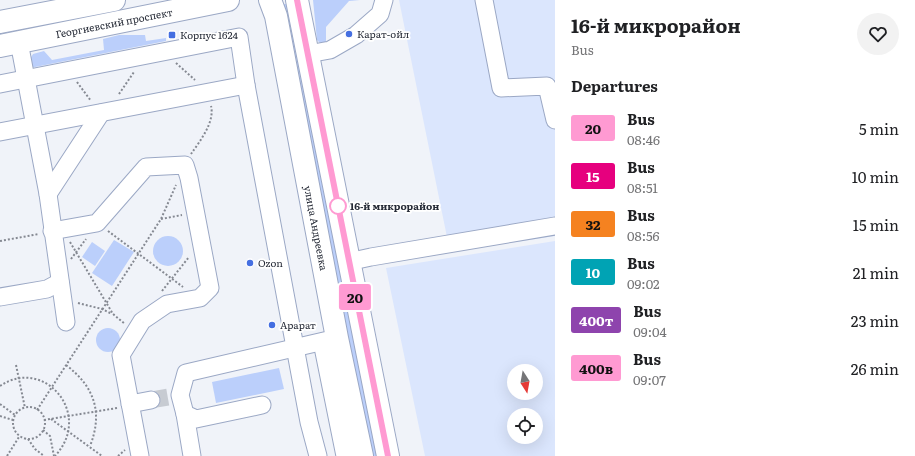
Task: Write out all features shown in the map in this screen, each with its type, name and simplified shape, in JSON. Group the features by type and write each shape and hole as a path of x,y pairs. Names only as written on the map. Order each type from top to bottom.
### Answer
{"main road":[{"path":"0,22 114,0"},
{"name":"Георгиевский проспект","path":"10,44 228,0"},
{"name":"улица Андреевка","path":"270,0 276,16 330,340 362,456"},
{"path":"297,0 348,262 388,456"}],"lane":[{"path":"308,54 330,50 356,35 380,14 384,0"},
{"path":"484,0 501,88 547,86 555,120"},
{"path":"0,84 165,53 239,37 246,85 310,422 318,456"},
{"path":"10,44 26,79 48,194 57,230 59,278 66,322"},
{"path":"0,132 34,124 246,85"},
{"path":"48,194 104,112"},
{"path":"57,230 97,223 146,167 185,165 196,212 210,288 200,298 167,304 142,321 121,355 140,456"},
{"path":"348,262 555,226"},
{"path":"0,298 47,289 59,278"},
{"path":"192,456 185,414 174,396 186,374 330,340 345,456"},
{"path":"130,404 151,400"},
{"path":"185,414 196,419 262,405"}],"path":[{"path":"37,410 161,219 185,165 204,134 213,113 209,92 165,53"},
{"path":"68,71 104,112 144,57"},
{"path":"161,219 196,212"},
{"path":"59,278 97,223 200,298"},
{"path":"0,241 57,230 76,252 113,314"},
{"path":"167,304 160,293 190,256 204,253"},
{"path":"63,299 102,309 113,314 135,332"},
{"path":"16,365 25,408"},
{"path":"66,365 78,373 87,384 93,397 97,423 90,446"},
{"path":"0,386 19,378 36,379 52,387 60,395 69,415 69,431 66,440 55,456"},
{"path":"0,404 15,415"},
{"path":"44,420 130,404"},
{"path":"25,408 37,410 44,420 43,430 37,437 28,439 19,437 13,427 15,415 25,408"},
{"path":"0,416 13,420"},
{"path":"50,418 102,456"},
{"path":"43,430 50,436 55,456"},
{"path":"7,456 19,437"},
{"path":"28,439 35,449 44,456"}],"shaded area":[{"path":"313,0 360,0 349,1 326,27 326,43 322,45 317,40"},
{"path":"399,0 555,0 555,236 450,252"},
{"path":"284,4 287,4 380,456 372,456 282,8"},
{"path":"119,35 145,35 146,41 166,38 166,41 30,68 30,59 33,54 44,51 52,60 104,50 103,39"},
{"path":"168,236 179,240 183,251 179,262 168,266 157,262 153,251 157,240"},
{"path":"114,240 134,252 112,286 92,273"},
{"path":"555,241 555,456 425,456 386,268"},
{"path":"92,242 105,251 95,266 82,257"},
{"path":"108,328 117,331 120,340 117,349 108,352 99,349 96,340 99,331"},
{"path":"279,368 284,389 216,403 212,382"}],"tunnel":[{"path":"151,400 168,397"}],"bus line":[{"name":"20","path":"297,0 348,262 388,456"}],"place":[{"name":"Карат-ойл","path":"349,34"},
{"name":"Корпус 1624","path":"172,35"},
{"name":"16-й микрорайон","path":"338,206"},
{"name":"Ozon","path":"250,263"},
{"name":"Арарат","path":"272,325"}]}
